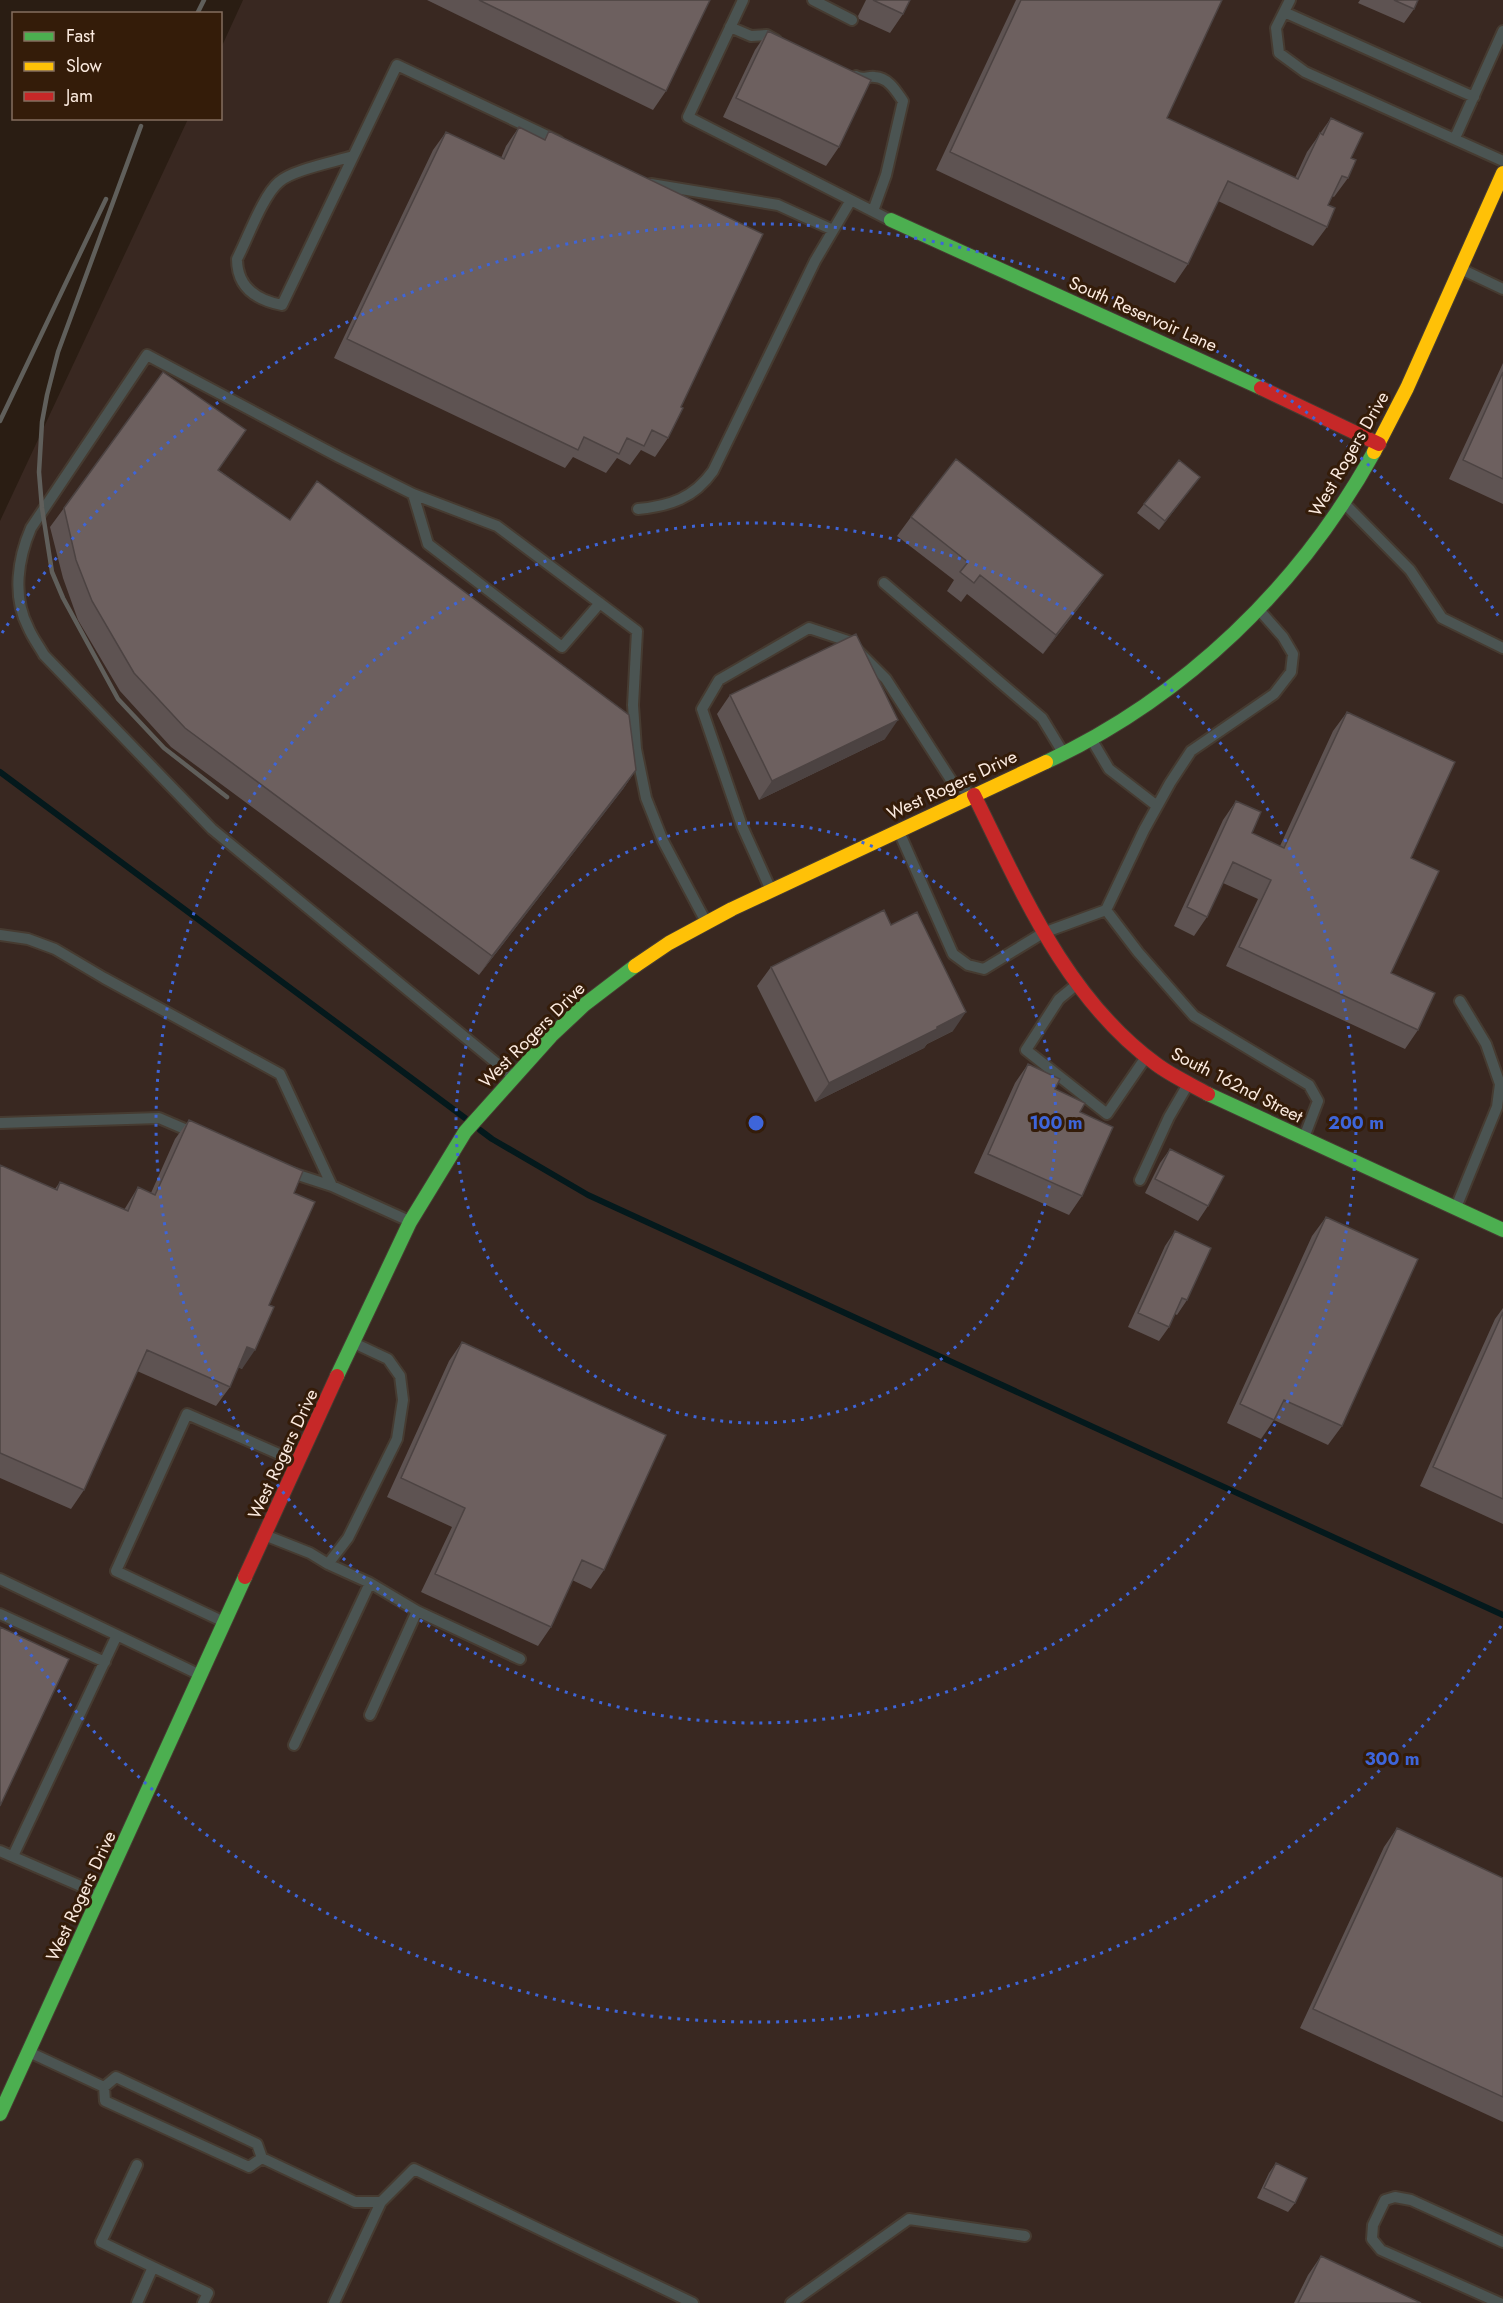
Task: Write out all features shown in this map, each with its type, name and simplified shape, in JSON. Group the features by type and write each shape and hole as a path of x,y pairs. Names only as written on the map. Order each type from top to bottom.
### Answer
{"street":[{"name":"West Rogers Drive","path":"0,2114 264,1535 410,1222 465,1132 551,1036 598,993 639,962 706,923 771,891 1092,739 1150,703 1237,632 1310,550 1344,502 1379,444 1402,400 1503,173"},
{"name":"South Reservoir Lane","path":"891,220 1203,361 1379,444"},
{"name":"South 162nd Street","path":"974,795 1043,933 1077,985 1103,1017 1147,1056 1219,1100 1503,1230"}],"lane":[{"path":"743,0 688,117 891,220"},
{"path":"813,0 852,20"},
{"path":"1290,0 1276,28 1279,53 1305,72 1503,161"},
{"path":"1284,12 1474,97"},
{"path":"730,27 751,36 767,35 788,45"},
{"path":"1455,138 1503,31"},
{"path":"353,156 290,175 279,181 271,191 237,259 237,272 243,285 258,297 282,305 397,65 567,144"},
{"path":"841,69 862,79 875,76 893,85 903,101 886,175 873,211"},
{"path":"641,179 652,184 778,205 833,230"},
{"path":"638,509 673,504 703,485 713,471 815,261 851,200"},
{"path":"1460,269 1503,289"},
{"path":"513,1078 212,829 44,655 26,625 19,594 19,566 24,544 31,528 147,355 413,494 497,526 637,631 633,705 636,749 646,798 663,841 706,923"},
{"path":"413,494 428,544 562,646 600,603"},
{"path":"1344,502 1410,570 1442,618 1503,648"},
{"path":"884,583 1042,718 1063,753"},
{"path":"898,830 953,954 968,966 984,969 1043,933 1106,910 1157,806 1191,751 1274,694 1291,672 1293,654 1283,637 1259,609"},
{"path":"771,891 742,826 702,709 719,680 809,628 848,641 886,679 953,783 974,795"},
{"path":"1092,739 1109,769 1157,806"},
{"path":"1106,910 1138,952 1194,1016 1309,1085 1318,1101 1304,1138"},
{"path":"0,935 28,939 55,949 280,1074 332,1186"},
{"path":"1077,985 1059,999 1026,1050 1107,1114 1147,1056"},
{"path":"1456,1208 1497,1107 1500,1084 1486,1044 1460,1001"},
{"path":"1140,1180 1188,1083"},
{"path":"0,1123 159,1118 201,1136"},
{"path":"282,1169 332,1186 410,1222"},
{"path":"327,1564 348,1538 397,1439 403,1400 400,1376 388,1359 353,1343"},
{"path":"225,1622 116,1572 187,1414 298,1462"},
{"path":"264,1535 310,1553 327,1564 370,1583 417,1611 520,1659"},
{"path":"0,1579 201,1675"},
{"path":"294,1745 370,1583"},
{"path":"370,1715 417,1611"},
{"path":"0,1614 105,1662"},
{"path":"13,1856 117,1635"},
{"path":"0,1851 101,1895"},
{"path":"29,2052 104,2087"},
{"path":"104,2087 116,2077 257,2144 262,2158 355,2202 381,2202"},
{"path":"104,2087 105,2101 249,2167 262,2158"},
{"path":"137,2165 101,2242 208,2293 203,2303"},
{"path":"334,2303 381,2202 414,2169 693,2303"},
{"path":"1502,2303 1381,2250 1372,2239 1373,2224 1385,2200 1395,2197 1411,2200 1503,2242"},
{"path":"792,2303 909,2219 1025,2236"},
{"path":"137,2303 153,2267"}],"shaded area":[{"path":"243,0 1503,0 1503,2303 0,2303 0,521 188,120 222,120 222,46"}],"building":[{"path":"479,0 710,0 666,91"},
{"path":"873,0 910,0 903,14"},
{"path":"1021,0 1222,0 1167,118 1298,179 1320,133 1323,135 1331,118 1363,133 1351,158 1356,160 1348,178 1342,176 1328,205 1335,208 1327,227 1228,181 1188,264 950,152"},
{"path":"1394,0 1418,0 1414,9"},
{"path":"768,31 871,80 839,147 736,98"},
{"path":"519,127 545,140 549,131 763,234 668,438 652,430 644,446 627,438 619,454 584,437 578,450 347,339 446,132 504,159"},
{"path":"163,372 246,430 218,470 290,520 317,481 629,715 636,770 492,956 185,728 134,673 92,601 76,560 64,508"},
{"path":"1503,372 1503,479 1463,460"},
{"path":"956,459 1103,575 1056,635 980,575 974,583 960,572 968,562 911,517"},
{"path":"1179,460 1200,477 1165,521 1144,504"},
{"path":"856,634 898,720 772,781 730,695"},
{"path":"1347,712 1455,762 1411,858 1439,871 1391,973 1435,993 1418,1030 1239,947 1271,880 1233,862 1207,917 1187,907 1236,801 1261,812 1252,833 1284,848"},
{"path":"884,910 891,925 917,912 966,1012 829,1083 771,967"},
{"path":"1028,1064 1060,1079 1055,1089 1085,1103 1080,1112 1113,1127 1082,1196 988,1154"},
{"path":"189,1120 303,1171 294,1193 315,1202 269,1305 274,1307 255,1350 247,1347 230,1387 147,1350 84,1490 0,1453 0,1165 57,1190 60,1182 128,1211 138,1187 155,1195"},
{"path":"1170,1149 1224,1176 1208,1206 1155,1179"},
{"path":"1326,1217 1418,1259 1342,1426 1284,1400 1274,1420 1240,1404"},
{"path":"1175,1231 1211,1248 1187,1300 1182,1298 1169,1327 1138,1313"},
{"path":"1503,1312 1503,1499 1433,1467"},
{"path":"462,1342 666,1435 604,1570 582,1560 551,1627 435,1574 465,1508 401,1478"},
{"path":"0,1627 69,1659 0,1806"},
{"path":"1397,1828 1503,1878 1503,2097 1313,2009"},
{"path":"1276,2163 1307,2178 1295,2203 1264,2188"},
{"path":"1321,2256 1421,2303 1298,2303"}],"waterway":[{"path":"0,772 465,1118"},
{"path":"480,1130 588,1195 1503,1615"}],"railway":[{"path":"198,12 204,0"},
{"path":"141,126 58,352 42,422 39,472 42,508 52,572 63,598 118,699 164,748 227,797"},
{"path":"0,421 106,199"}],"traffic: fast":[{"path":"891,220 1261,388"},
{"path":"1046,762 1097,736 1145,705 1191,671 1234,633 1274,592 1311,548 1344,501 1374,452"},
{"path":"337,1376 410,1222 465,1132 551,1036 584,1005 635,966"},
{"path":"1208,1094 1503,1230"},
{"path":"0,2114 245,1577"}],"traffic: slow":[{"path":"1374,452 1407,388 1503,173"},
{"path":"635,966 669,943 732,909 1046,762"}],"traffic: jam":[{"path":"1261,388 1379,444"},
{"path":"974,795 1049,941 1096,1008 1124,1037 1156,1064 1208,1094"},
{"path":"245,1577 337,1376"}]}
